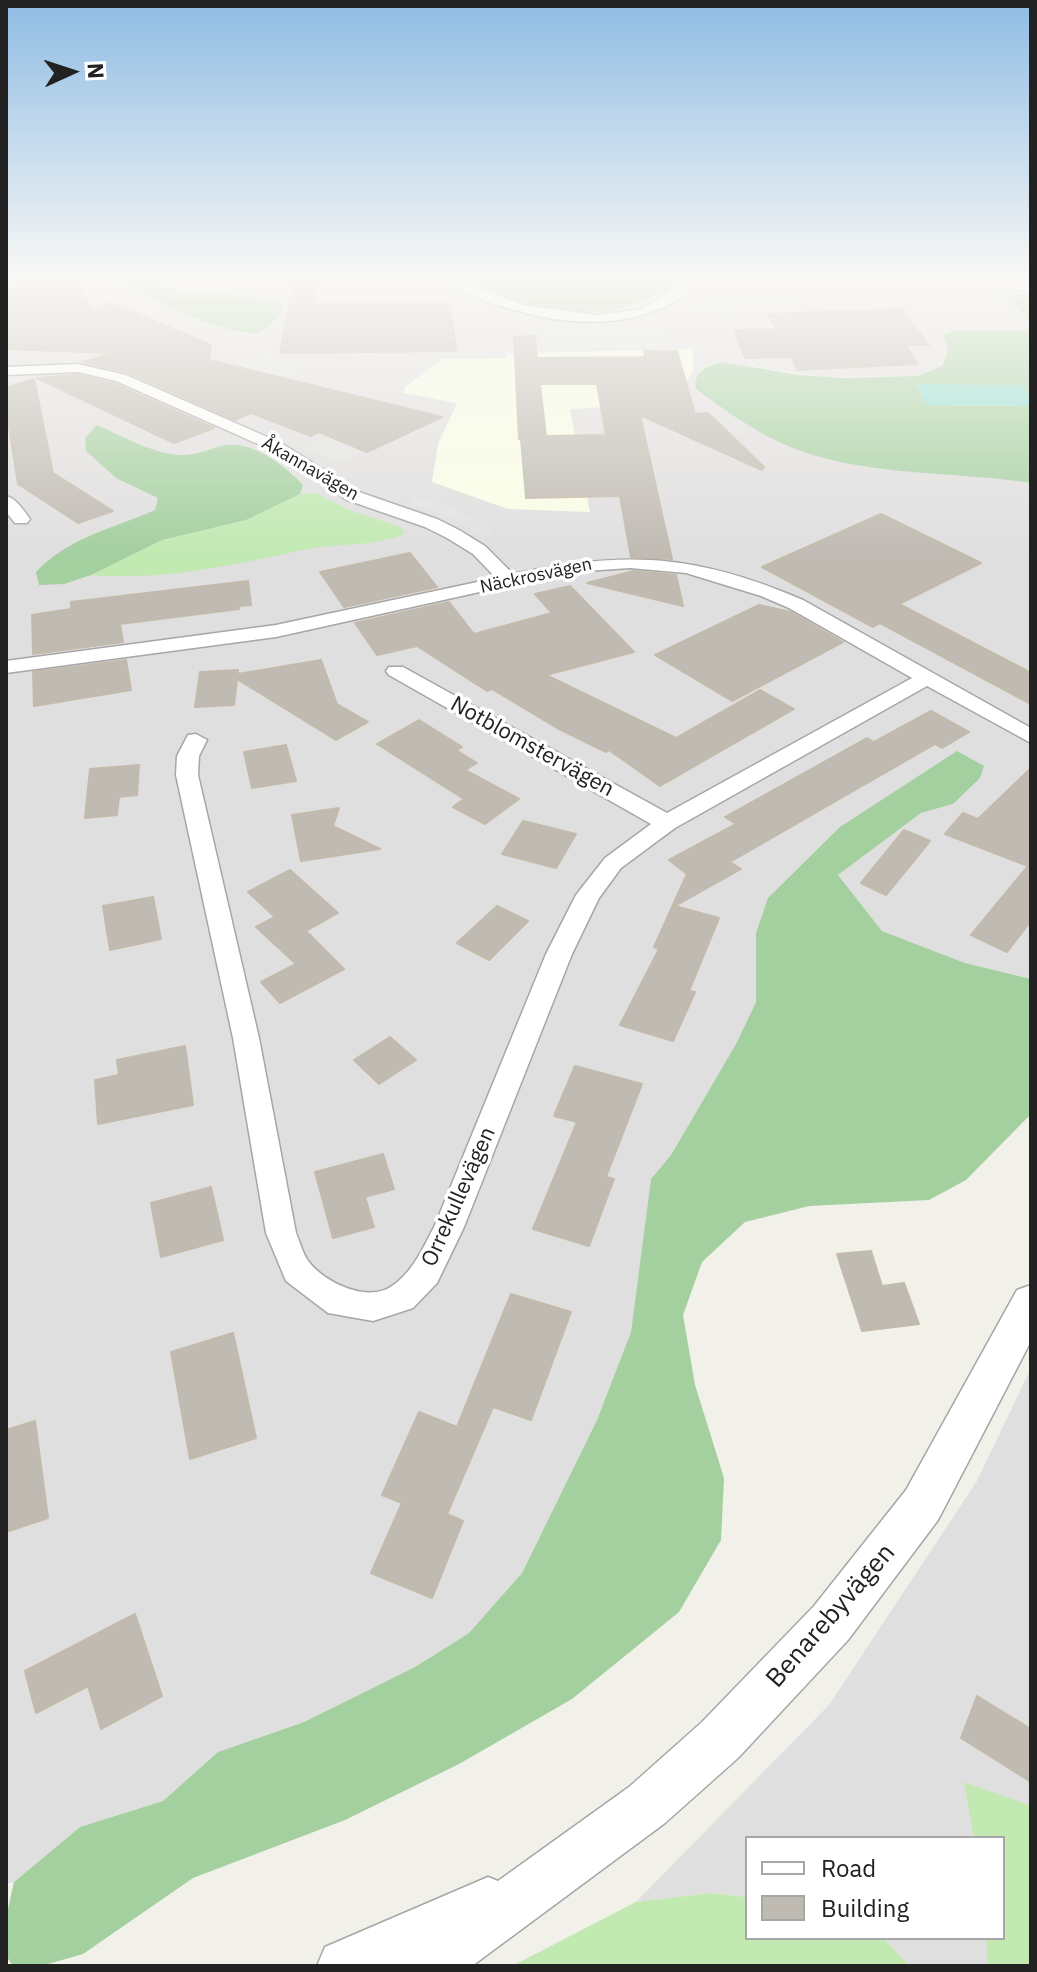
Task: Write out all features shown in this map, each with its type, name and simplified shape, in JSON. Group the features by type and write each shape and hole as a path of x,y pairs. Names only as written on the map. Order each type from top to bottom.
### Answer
{"street":[{"name":"Åkannavägen","path":"95,372 121,378 275,446 353,496 431,523 453,534 479,550 509,580"},
{"path":"6,501 21,519"},
{"name":"Näckrosvägen","path":"6,667 276,631 509,580 614,561 652,562 705,570 759,587 796,604 1031,737"},
{"name":"Notblomstervägen","path":"396,671 667,823"},
{"name":"Orrekullevägen","path":"196,740 186,757 184,770 194,799 246,1038 281,1233 297,1271 339,1303 373,1307 402,1298 426,1273 449,1227 502,1101 559,954 588,895 613,863 667,823 927,678"},
{"name":"Benarebyvägen","path":"426,1966 647,1805 720,1740 831,1623 922,1505 1031,1302"},
{"name":"Benarebyvägen","path":"344,1966 406,1942 560,1871"}],"shaded area":[{"path":"6,372 700,372 696,390 779,442 1031,483 1031,979 965,963 882,931 838,875 921,813 953,804 984,766 756,933 756,1002 736,1044 671,1155 651,1179 631,1332 597,1420 522,1573 469,1633 415,1667 304,1722 218,1752 163,1801 80,1827 14,1882 6,1884"},
{"path":"245,372 291,372 270,381"},
{"path":"425,372 693,372 679,390 606,407 570,409 590,512 508,509 432,482 438,444 457,403 403,393 405,387"},
{"path":"790,372 927,372 917,376 822,377"},
{"path":"916,384 1022,385 1031,406 926,405"},
{"path":"344,429 355,433 339,441 365,451 342,463 304,448"},
{"path":"422,498 464,512 495,532 483,536 443,514 412,504 411,500"},
{"path":"1031,1368 1031,1966 910,1966 885,1940 1005,1940 1005,1836 745,1836 745,1897 710,1893 636,1902 829,1705 977,1481"}],"green space":[{"path":"700,372 782,372 841,378 917,376 927,372 1031,372 1031,400 1021,385 916,385 927,405 1031,406 1031,483 871,467 809,454 757,430 696,389"},
{"path":"97,425 168,454 190,455 221,446 244,446 277,462 303,485 300,494 246,520 162,540 91,575 64,584 39,585 36,572 62,550 155,510 158,498 116,478 86,451 85,438"},
{"path":"316,493 347,509 400,527 405,534 380,541 316,548 171,574 91,575 162,540 246,520 300,494"},
{"path":"957,751 984,766 980,778 953,804 921,813 838,875 882,931 965,963 1031,979 1031,1114 966,1180 929,1200 809,1206 745,1222 702,1262 683,1315 695,1385 724,1478 721,1540 679,1612 572,1699 459,1764 345,1820 193,1878 83,1954 41,1966 13,1966 6,1956 6,1918 14,1882 80,1827 163,1801 218,1752 304,1722 415,1667 469,1633 522,1573 597,1420 631,1332 651,1179 671,1155 736,1044 756,1002 756,933 768,898 840,827"},
{"path":"964,1782 1031,1806 1031,1966 988,1966 986,1940 1005,1940 1005,1836 974,1836"},
{"path":"710,1893 745,1897 745,1940 885,1940 910,1966 512,1966 636,1902"}],"building":[{"path":"127,372 258,372 442,417 367,452 319,432 311,436 251,413 235,420"},
{"path":"516,372 683,372 695,414 708,413 764,467 762,470 640,415 672,559 631,557 620,496 526,498","holes":["540,384 597,384 606,435 546,436"]},
{"path":"78,375 115,384 214,428 174,443 37,378"},
{"path":"34,379 53,473 113,511 78,523 18,484 6,408 6,388"},
{"path":"881,514 981,563 899,604 1031,673 1031,704 880,623 873,627 762,567"},
{"path":"410,553 437,587 344,607 320,572"},
{"path":"634,571 676,575 683,606 587,583"},
{"path":"248,581 251,605 120,624 123,642 33,654 32,615 71,609 71,602"},
{"path":"570,586 634,652 546,675 676,738 760,690 794,709 660,786 609,750 606,752 557,728 492,689 487,691 417,646 377,655 355,623 449,602 474,634 552,613 535,594"},
{"path":"759,605 791,612 843,642 732,701 655,655"},
{"path":"126,660 131,690 34,706 33,672"},
{"path":"321,660 337,704 368,722 336,740 237,679 234,705 195,707 200,672 238,670 238,674"},
{"path":"931,711 969,732 942,748 935,744 730,862 741,869 675,906 719,918 689,991 695,992 673,1041 620,1025 659,949 654,947 687,874 669,860 736,824 725,817 867,738 874,742"},
{"path":"419,720 462,747 456,750 477,763 465,770 519,799 485,824 453,807 464,799 377,744"},
{"path":"286,745 296,781 252,788 244,752"},
{"path":"139,765 137,795 119,797 117,815 85,818 90,769"},
{"path":"1031,768 1031,921 1007,952 971,935 1028,866 945,834 963,813 978,819"},
{"path":"339,808 333,826 380,849 301,861 292,815"},
{"path":"523,821 576,834 556,868 502,854"},
{"path":"904,830 930,841 886,895 861,883"},
{"path":"290,870 338,913 306,931 344,969 280,1003 261,982 296,964 256,927 275,917 248,892"},
{"path":"153,897 161,939 110,950 103,906"},
{"path":"497,906 528,921 489,960 457,943"},
{"path":"390,1037 416,1060 379,1084 354,1060"},
{"path":"185,1046 193,1105 98,1124 95,1080 119,1075 117,1060"},
{"path":"575,1066 642,1084 606,1177 614,1179 589,1246 533,1229 577,1122 554,1116"},
{"path":"383,1154 394,1189 365,1197 374,1227 333,1238 315,1172"},
{"path":"211,1187 223,1240 161,1257 151,1203"},
{"path":"871,1251 882,1286 904,1283 919,1324 862,1331 837,1254"},
{"path":"511,1294 571,1312 531,1420 493,1407 447,1514 463,1521 432,1598 371,1573 402,1503 382,1495 419,1412 457,1427"},
{"path":"233,1333 256,1438 190,1459 171,1352"},
{"path":"35,1421 48,1518 6,1532 6,1430"},
{"path":"135,1614 162,1696 101,1729 88,1686 36,1713 25,1671"},
{"path":"977,1696 1031,1729 1031,1782 961,1738"}]}
